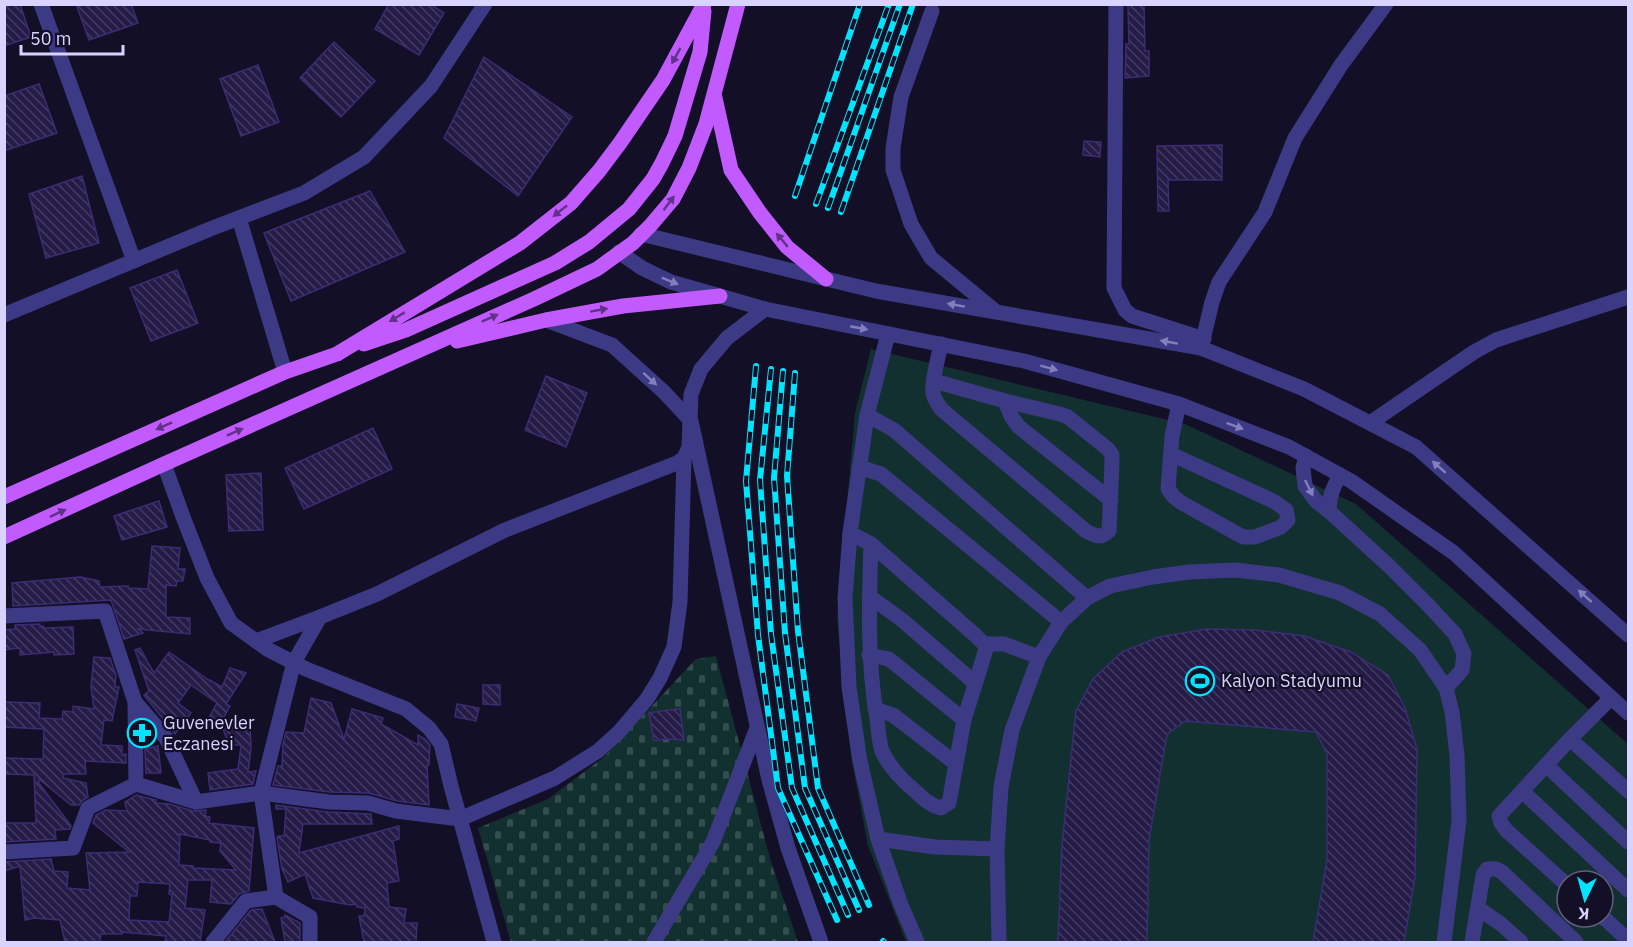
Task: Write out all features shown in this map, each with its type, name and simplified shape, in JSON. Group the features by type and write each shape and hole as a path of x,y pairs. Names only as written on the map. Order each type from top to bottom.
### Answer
{"main road":[{"path":"4,497 285,372 406,330 537,272 572,253 602,232 629,209 663,163 675,136 700,52 704,4"},
{"path":"337,354 520,243 572,203 606,162 645,108 663,80 704,4"},
{"path":"5,538 597,269 633,243 672,199 684,178 706,124 738,4"},
{"path":"714,94 731,171 787,247 826,279"},
{"path":"617,219 641,234"},
{"path":"602,232 619,252"},
{"path":"419,350 546,320 623,306 720,296"}],"street":[{"path":"41,4 134,261"},
{"path":"4,315 304,193 364,157 431,86 485,4"},
{"path":"1116,4 1114,288 1125,310 1132,316 1304,389 1416,447 1629,635"},
{"path":"1202,344 1219,282 1265,212 1294,138 1341,65 1386,4"},
{"path":"932,11 901,97 893,148 893,170 911,224 931,258 996,312"},
{"path":"239,218 285,372"},
{"path":"641,234 876,291 1202,344"},
{"path":"619,252 642,268 671,282 765,309 1024,361 1179,404 1289,447 1340,476 1454,553 1629,713"},
{"path":"1370,423 1474,352 1496,340 1629,297"},
{"path":"4,852 73,848 88,808 136,784 196,802 261,793 329,802 368,803 396,811 460,819 555,778 598,751 620,732 646,699 660,678 674,647 680,602 684,458 690,447 691,394 701,369 727,338 765,309"},
{"path":"546,320 612,345 664,392 691,421 769,780 788,848 821,942"},
{"path":"888,334 867,415 850,533 845,598 849,687 860,761 878,839 917,942"},
{"path":"934,381 1068,417 1108,449 1112,455 1109,531 1104,536 1096,537 1086,531 941,409 932,390 941,344"},
{"path":"1005,401 1019,428 1111,500"},
{"path":"1171,454 1275,501 1286,510 1288,520 1281,527 1255,537 1243,537 1173,497 1168,489 1172,436 1179,404"},
{"path":"867,415 894,430 1087,598"},
{"path":"1306,456 1303,468 1305,486 1316,501 1405,582 1455,634 1464,654 1462,670 1446,688"},
{"path":"256,641 376,594 505,530 684,458"},
{"path":"164,464 207,578 231,623 267,649 406,709 429,728 441,744 494,942"},
{"path":"859,467 881,474 1061,622"},
{"path":"1330,512 1329,503 1333,488 1340,476"},
{"path":"850,533 871,544 984,644 986,649 964,720 949,803 941,808 932,806 908,785 891,767 882,750 875,709 870,655 871,544"},
{"path":"999,942 996,849 1001,787 1012,730 1039,657 1061,622 1087,598 1110,586 1190,572 1235,570 1279,575 1340,593 1380,614 1420,650 1446,688 1452,712 1457,755 1459,821 1444,942"},
{"path":"869,596 902,620 975,682"},
{"path":"4,616 105,610 135,702 136,784"},
{"path":"276,897 261,793 294,662 320,617"},
{"path":"984,644 1004,644 1039,657"},
{"path":"870,655 889,659 964,720"},
{"path":"1555,874 1506,830 1499,816 1611,698"},
{"path":"135,702 166,738 196,802"},
{"path":"875,709 893,715 955,763"},
{"path":"654,942 713,842 757,728"},
{"path":"1570,739 1629,791"},
{"path":"1546,765 1629,842"},
{"path":"1522,792 1629,890"},
{"path":"878,839 935,847 996,849"},
{"path":"1472,942 1483,875 1487,869 1496,868 1576,942"},
{"path":"213,942 246,901 276,897 310,917 310,942"},
{"path":"1479,909 1521,942"},
{"path":"1615,928 1629,940"}],"green space":[{"name":"Kalyon Stadyumu","path":"871,349 1185,424 1356,504 1628,744 1628,942 906,942 868,846 851,756 837,618 855,413"},
{"path":"716,656 771,862 798,942 511,942 478,828 548,799 604,757 696,659"}],"building":[{"path":"4,4 20,4 31,37 4,46"},
{"path":"76,4 131,4 138,23 89,40"},
{"path":"389,4 430,4 444,13 419,55 375,29"},
{"path":"1128,5 1144,5 1145,51 1149,51 1149,76 1125,78 1126,44 1129,44"},
{"path":"334,42 375,81 341,117 300,78"},
{"path":"484,57 572,117 518,196 444,138"},
{"path":"258,65 279,122 241,136 220,79"},
{"path":"39,84 57,133 4,151 4,96"},
{"path":"1084,141 1101,142 1100,157 1083,155"},
{"path":"1222,145 1222,180 1168,180 1169,211 1158,211 1157,146"},
{"path":"82,176 99,243 46,258 29,194"},
{"path":"370,191 405,252 291,301 264,233"},
{"path":"177,270 198,323 151,341 130,288"},
{"path":"546,376 587,393 566,447 525,430"},
{"path":"373,428 392,469 304,509 285,468"},
{"path":"261,473 263,530 229,531 226,475"},
{"path":"159,501 167,527 122,540 114,516"},
{"path":"152,546 180,548 178,569 185,569 183,581 177,581 176,586 166,585 166,617 190,618 190,634 138,629 143,633 124,639 111,600 13,606 12,583 80,577 99,581 100,587 128,586 129,588 148,589"},
{"path":"40,624 40,627 44,628 73,627 74,654 54,655 54,652 20,655 20,648 4,650 4,630 15,629 15,625"},
{"name":"Kalyon Stadyumu","path":"1207,629 1256,630 1304,636 1351,652 1388,675 1405,708 1417,749 1415,877 1404,942 1313,942 1327,860 1327,754 1316,732 1185,721 1167,734 1149,840 1147,942 1058,942 1062,845 1076,711 1093,679 1122,652 1159,637"},
{"path":"140,648 154,673 169,652 222,687 230,668 246,673 226,704 230,706 218,727 207,721 217,703 191,685 178,703 191,713 175,734 144,695 149,691 135,650"},
{"path":"94,657 110,658 116,675 115,687 119,687 112,721 104,720 101,745 122,746 122,755 126,754 126,763 85,761 86,774 64,774 63,778 86,783 88,797 79,805 71,805 40,780 38,782 71,826 70,829 55,830 56,839 4,842 4,823 36,823 34,775 4,774 4,758 43,759 44,729 4,727 4,702 40,703 39,718 62,719 63,711 73,712 73,706 94,709 91,687"},
{"path":"483,685 500,685 500,705 483,704"},
{"path":"311,698 331,703 344,739 352,709 383,718 381,724 418,745 418,735 425,739 430,745 429,765 427,765 429,805 397,801 369,793 330,792 273,785 278,766 282,766 286,732 304,733"},
{"path":"457,704 479,708 476,721 455,717"},
{"path":"680,709 684,740 654,741 649,713"},
{"path":"250,725 251,749 248,772 256,771 253,784 210,790 208,773 238,769 241,745 229,745 222,726"},
{"path":"158,746 161,773 146,773 145,749"},
{"path":"136,795 156,800 156,803 193,811 206,810 205,816 210,817 209,823 254,828 249,891 239,894 231,904 210,902 212,880 188,880 185,908 205,910 200,942 165,942 166,936 122,932 122,934 101,934 100,942 65,942 60,920 34,918 25,920 20,866 4,871 4,862 51,859 54,871 68,872 67,888 90,890 86,853 129,852 93,823 96,815 106,810 127,811 125,802","holes":["180,834 221,843 220,851 236,870 179,865","138,882 170,884 169,894 172,895 169,922 129,920 130,896 137,896"]},
{"path":"276,805 328,812 371,814 372,824 303,824 299,853 399,826 399,839 393,841 399,881 387,883 389,907 406,909 404,923 417,923 416,942 364,942 359,916 364,916 365,908 357,907 356,904 350,905 313,898 305,874 288,882 282,869 277,838 284,836 286,809 276,809"},
{"path":"262,909 275,942 225,942 251,910"},
{"path":"285,915 300,923 300,942 285,942 281,918"}],"railway":[{"path":"795,196 860,4"},
{"path":"816,204 889,4"},
{"path":"828,208 900,4"},
{"path":"841,212 913,4"},
{"path":"756,366 746,481 758,635 778,788 837,920"},
{"path":"771,369 760,480 771,634 792,788 848,915"},
{"path":"783,371 774,478 785,633 805,788 859,910"},
{"path":"795,373 787,476 798,631 818,788 869,905"}],"place":[{"name":"Kalyon Stadyumu","path":"1200,681"},
{"name":"Guvenevler Eczanesi","path":"142,733"}]}
